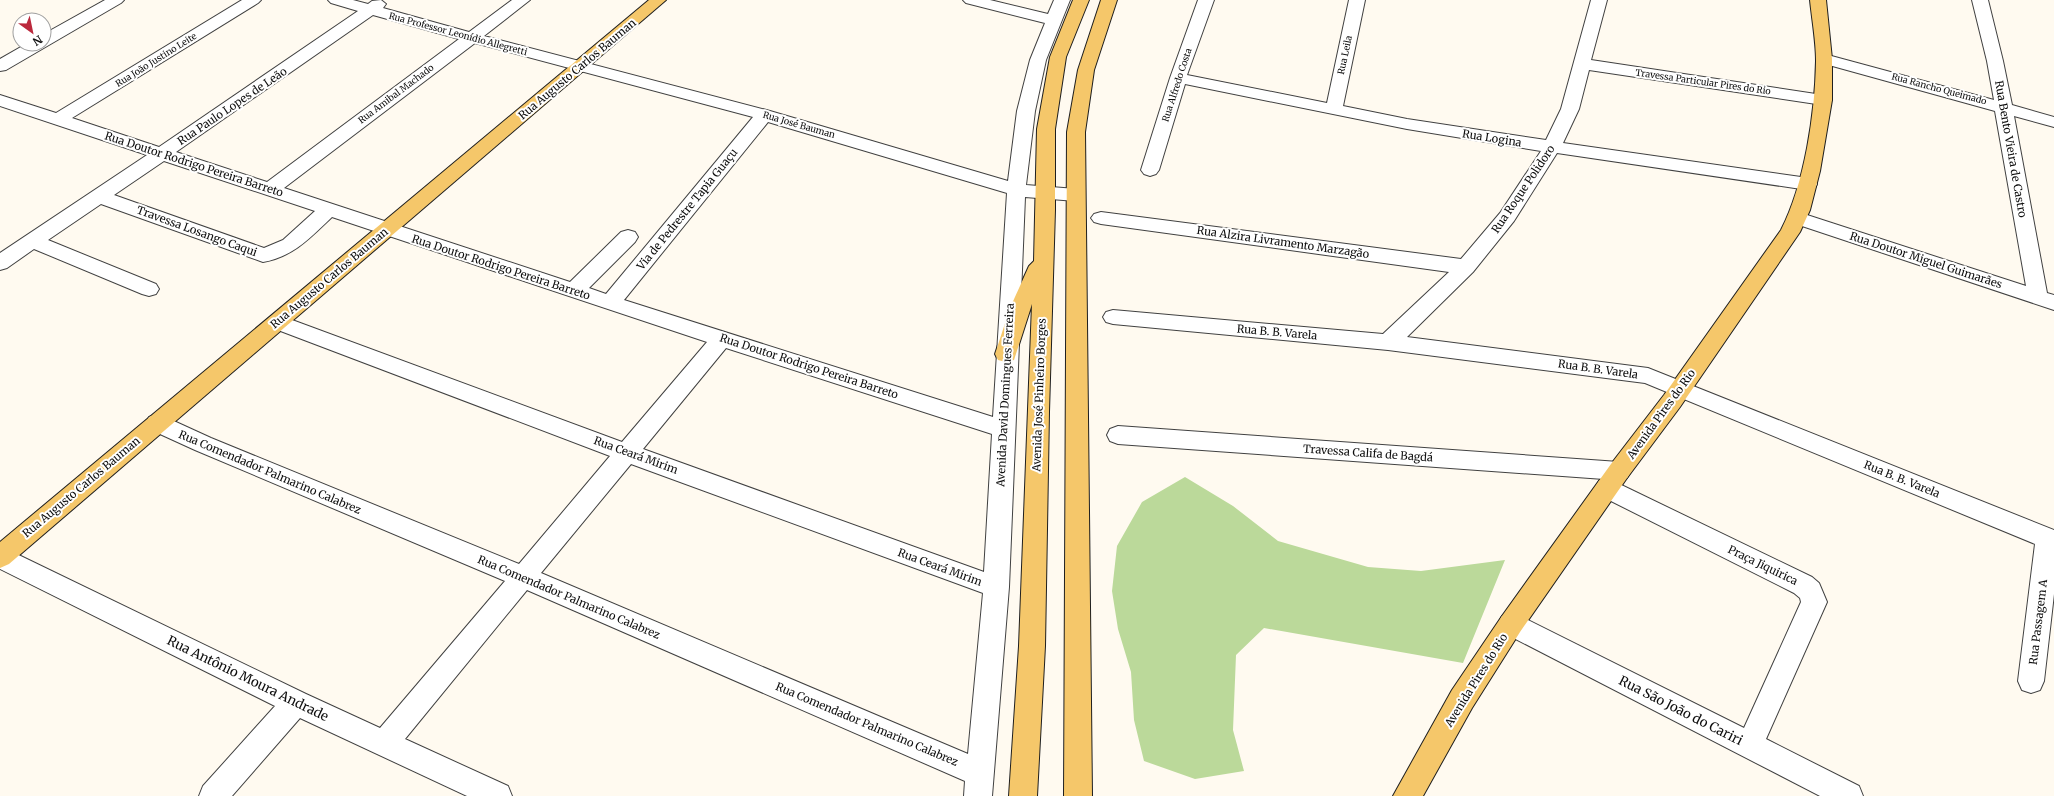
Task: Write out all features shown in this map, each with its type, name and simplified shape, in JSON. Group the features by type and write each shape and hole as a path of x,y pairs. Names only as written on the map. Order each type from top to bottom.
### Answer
{"main road":[{"name":"Rua Augusto Carlos Bauman","path":"0,557 658,0"},
{"name":"Avenida José Pinheiro Borges","path":"1023,796 1032,646 1046,193 1046,129 1058,57 1081,0"},
{"path":"1078,796 1076,132 1086,70 1109,0"},
{"name":"Avenida Pires do Rio","path":"1406,796 1462,699 1511,624 1790,232 1797,218 1808,184 1823,100 1824,59 1818,0"},
{"path":"1006,354 1020,308 1043,256"},
{"path":"1078,677 1089,796"}],"street":[{"path":"52,36 116,0"},
{"name":"Rua João Justino Leite","path":"58,119 253,0"},
{"name":"Rua Professor Leonídio Allegretti","path":"336,0 377,5 472,37 579,68"},
{"name":"Rua Amibal Machado","path":"270,189 522,0"},
{"path":"971,0 1054,20"},
{"name":"Avenida David Domingues Ferreira","path":"979,784 996,587 1006,354 1017,190 1026,111 1038,60 1062,0"},
{"name":"Rua Alfredo Costa","path":"1150,170 1178,78 1206,0"},
{"name":"Rua Leila","path":"1334,110 1357,0"},
{"name":"Rua Roque Polidoro","path":"1388,342 1466,267 1507,217 1552,147 1570,109 1599,0"},
{"name":"Rua Bento Vieira de Castro","path":"1980,0 1995,61 2003,106 2046,300"},
{"name":"Rua Paulo Lopes de Leão","path":"0,263 265,84 377,5"},
{"path":"0,66 24,52"},
{"name":"Rua Rancho Queimado","path":"1824,59 2003,106 2054,122"},
{"name":"Travessa Particular Pires do Rio","path":"1582,64 1823,100"},
{"name":"Rua José Bauman","path":"579,68 764,115 1017,190"},
{"name":"Rua Logina","path":"1178,78 1334,110 1552,147 1808,184"},
{"name":"Rua Doutor Rodrigo Pereira Barreto","path":"0,100 610,303 1003,429"},
{"name":"Via de Pedrestre Tapia Guaçu","path":"610,303 764,115"},
{"path":"1017,190 1076,195"},
{"name":"Travessa Losango Caqui","path":"99,196 263,255 270,255 282,250 329,209"},
{"name":"Rua Alzira Livramento Marzagão","path":"1100,218 1466,267"},
{"name":"Rua Doutor Miguel Guimarães","path":"1797,218 2046,300"},
{"path":"574,291 628,237"},
{"path":"33,241 149,289"},
{"name":"Rua B. B. Varela","path":"1113,317 1388,342 1627,372 1648,376 2051,540"},
{"name":"Rua Ceará Mirim","path":"277,322 471,396 996,587"},
{"path":"385,743 722,338"},
{"name":"Rua Comendador Palmarino Calabrez","path":"157,423 203,444 523,577 979,784"},
{"name":"Travessa Califa de Bagdá","path":"1118,436 1613,480"},
{"name":"Praça Jiquirica","path":"1613,480 1803,585 1810,591 1814,602 1750,745"},
{"name":"Rua Passagem A","path":"2031,681 2051,540"},
{"name":"Rua Antônio Moura Andrade","path":"0,557 296,703 498,796"},
{"name":"Rua São João do Cariri","path":"1511,624 1849,796"},
{"path":"213,796 296,703"}],"green space":[{"path":"1185,477 1233,506 1278,541 1368,567 1421,571 1505,560 1463,663 1264,628 1236,655 1233,730 1244,771 1195,779 1144,761 1134,720 1131,672 1118,629 1112,591 1117,546 1142,502"}]}
